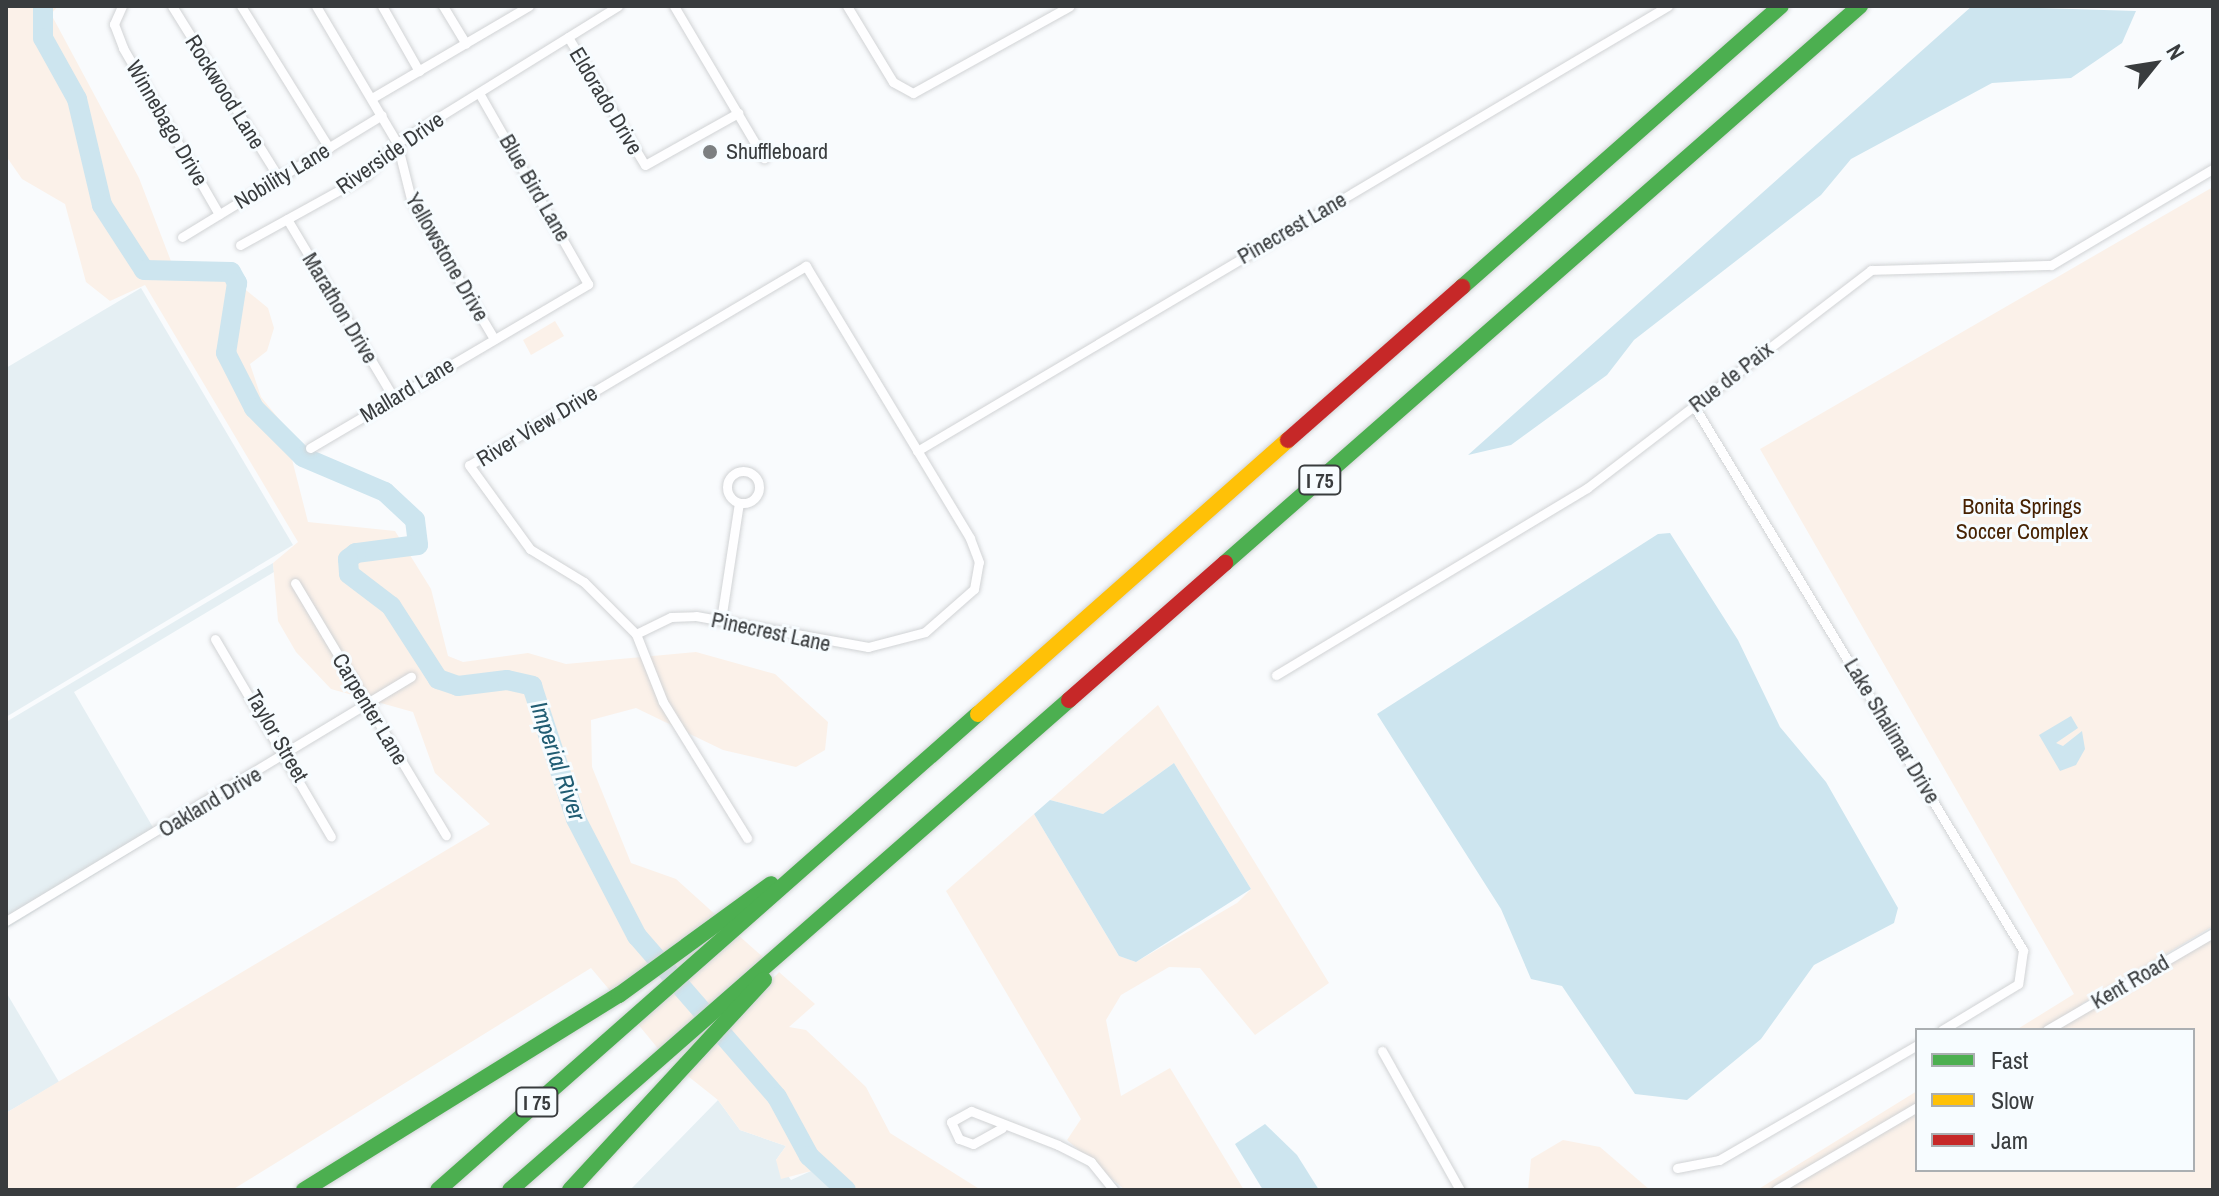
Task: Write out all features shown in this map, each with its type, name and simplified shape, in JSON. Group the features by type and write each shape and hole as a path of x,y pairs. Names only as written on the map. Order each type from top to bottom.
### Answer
{"highway":[{"name":"I 75","path":"438,1190 637,1015 742,913 832,842 1781,6"},
{"name":"I 75","path":"510,1190 781,958 847,895 1860,6"},
{"path":"304,1190 619,995 742,913"},
{"path":"570,1190 781,958"}],"street":[{"name":"Winnebago Drive","path":"122,6 116,31 219,214"},
{"name":"Rockwood Lane","path":"172,6 279,178"},
{"path":"241,6 329,148"},
{"name":"Yellowstone Drive","path":"316,6 397,143 411,199 494,339"},
{"path":"382,6 419,71"},
{"path":"443,6 466,44"},
{"path":"507,6 513,16"},
{"path":"372,98 529,6"},
{"name":"Riverside Drive","path":"240,245 378,167 397,143 618,6"},
{"path":"674,6 764,158"},
{"path":"847,6 893,82 913,93 1070,6"},
{"name":"Pinecrest Lane","path":"917,451 1668,6"},
{"name":"Eldorado Drive","path":"568,37 645,165 738,113"},
{"name":"Blue Bird Lane","path":"479,93 588,284"},
{"name":"Nobility Lane","path":"182,237 382,115"},
{"name":"Rue de Paix","path":"1276,675 1557,508 1871,270 2051,265 2213,169"},
{"name":"Marathon Drive","path":"287,219 393,397"},
{"name":"Pinecrest Lane","path":"636,634 671,617 721,620 855,647 914,638 959,609 974,589 979,562 917,451 806,266"},
{"name":"River View Drive","path":"747,838 663,702 636,634 584,582 530,549 469,465 806,266"},
{"name":"Mallard Lane","path":"310,448 588,284"},
{"name":"Lake Shalimar Drive","path":"1694,406 2023,950 2018,984 1945,1028"},
{"path":"721,620 739,503"},
{"name":"Carpenter Lane","path":"295,583 446,835"},
{"name":"Taylor Street","path":"215,639 288,754 331,837"},
{"name":"Oakland Drive","path":"6,921 288,754 411,677"},
{"name":"Kent Road","path":"2050,1028 2213,933"},
{"path":"1677,1168 1719,1160 1915,1046"},
{"path":"1382,1051 1460,1190"},
{"path":"1776,1190 1915,1108"},
{"path":"1002,1128 973,1144 959,1139 951,1122 971,1111 1002,1128 1076,1153 1114,1190"}],"shaded area":[{"path":"141,288 293,545 6,717 6,368"},
{"path":"273,563 274,572 74,692 158,836 6,929 6,722"},
{"path":"6,992 59,1082 6,1113"},
{"path":"718,1100 740,1130 786,1146 776,1160 791,1180 811,1171 833,1190 630,1190"}],"green space":[{"path":"6,6 58,6 51,14 139,178 174,269 241,286 268,308 274,328 267,351 250,364 261,397 283,424 308,522 395,531 431,589 448,656 463,662 528,653 566,664 696,652 775,674 828,722 825,750 796,767 723,750 636,708 591,720 592,767 631,863 676,879 717,916 612,993 591,968 232,1190 6,1190 6,1113 490,824 435,773 413,712 331,689 296,652 278,621 273,563 298,542 145,285 110,301 86,282 65,204 22,179 6,156"},
{"name":"Bonita Springs Soccer Complex","path":"2213,187 2213,926 2080,1005 2095,1002 2101,1011 2138,989 2145,972 2213,931 2213,1190 1757,1190 1915,1092 1915,1172 2195,1172 2195,1028 2019,1028 2074,994 1760,449"},
{"path":"555,321 564,336 531,355 523,340"},
{"path":"1158,705 1329,983 1255,1035 1200,968 1169,967 1121,995 1106,1020 1121,1096 1170,1068 1244,1190 1125,1190 1067,1140 1081,1119 946,891 1034,814 1119,956 1136,962 1237,903 1251,889 1174,763 1103,814 1050,800"},
{"path":"737,934 765,959 660,1051 637,1023"},
{"path":"779,972 815,1004 789,1027 806,1030 866,1087 890,1133 981,1190 833,1190 811,1171 781,1179 776,1160 786,1146 740,1130 718,1100 684,1073"},
{"path":"1563,1140 1600,1147 1650,1190 1528,1190 1531,1159"}],"water":[{"path":"1972,6 2136,11 2122,43 2071,78 1992,83 1851,159 1821,195 1634,340 1607,375 1511,445 1468,455"},
{"path":"1670,533 1738,640 1780,727 1826,782 1898,908 1894,923 1814,965 1761,1039 1687,1100 1635,1094 1562,986 1531,979 1501,909 1377,714 1658,534"},
{"path":"2071,716 2078,728 2056,743 2063,746 2082,731 2085,749 2076,765 2060,771 2039,735"},
{"path":"1174,763 1251,889 1136,962 1119,956 1034,814 1050,800 1103,814"},
{"path":"1265,1124 1297,1155 1319,1190 1263,1190 1235,1144"}],"waterway":[{"name":"Imperial River","path":"43,6 43,38 77,99 102,205 144,270 231,272 237,283 226,353 254,408 303,457 385,492 415,520 418,545 356,553 348,559 349,574 391,606 438,679 458,686 507,680 532,686 576,819 637,936 777,1097 809,1156 846,1190"}],"traffic: fast":[{"path":"1462,287 1781,6"},
{"path":"1225,563 1860,6"},
{"path":"510,1190 1069,700"},
{"path":"438,1190 978,714"},
{"path":"304,1190 619,995 771,884"},
{"path":"570,1190 764,980"}],"traffic: slow":[{"path":"978,714 1288,440"}],"traffic: jam":[{"path":"1288,440 1462,287"},
{"path":"1069,700 1225,563"}],"place":[{"name":"Shuffleboard","path":"710,152"}]}
